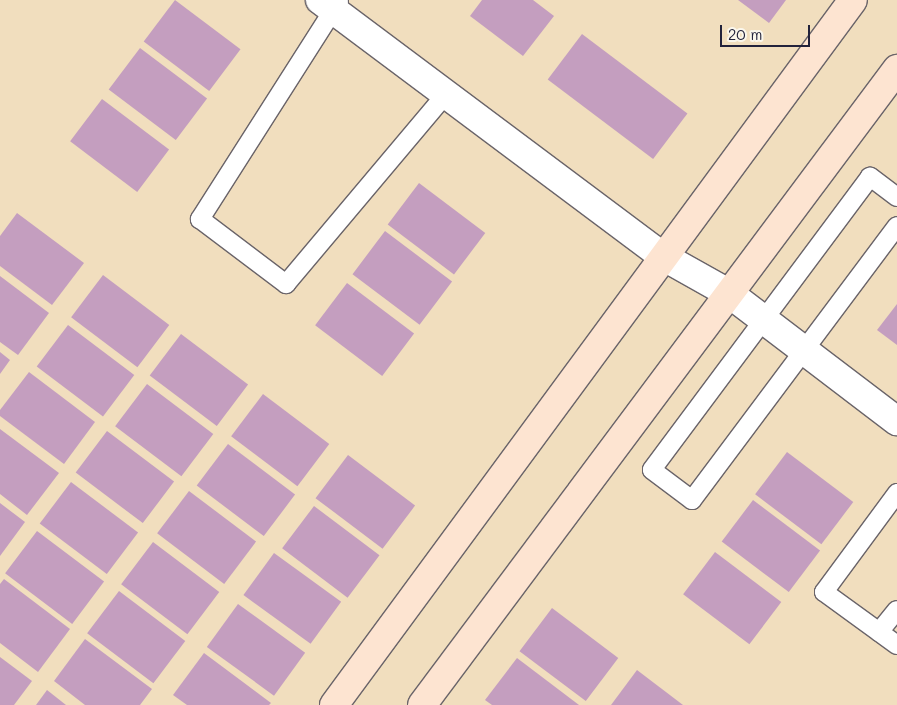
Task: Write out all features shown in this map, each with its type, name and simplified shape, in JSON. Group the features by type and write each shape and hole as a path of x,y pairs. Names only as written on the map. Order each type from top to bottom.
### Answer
{"street":[{"path":"342,702 664,257 853,0"},
{"path":"331,3 446,94 664,257 730,294 897,421"},
{"path":"422,705 897,69"}],"lane":[{"path":"331,3 200,219 286,284 446,94"},
{"path":"897,198 870,177 652,470 692,500 897,226"},
{"path":"897,494 824,592 897,645"},
{"path":"879,632 897,610"}],"building":[{"path":"175,0 240,49 209,91 144,42"},
{"path":"482,0 533,0 554,16 523,56 470,16"},
{"path":"738,0 786,0 769,23"},
{"path":"582,34 687,113 653,159 548,80"},
{"path":"140,48 207,99 176,140 109,90"},
{"path":"102,99 169,150 137,192 70,141"},
{"path":"419,183 485,233 454,274 388,225"},
{"path":"17,213 84,263 52,305 0,266 0,236"},
{"path":"385,231 452,282 420,325 353,274"},
{"path":"103,275 169,325 137,367 71,317"},
{"path":"0,276 49,313 18,355 0,342"},
{"path":"347,283 414,334 382,376 315,325"},
{"path":"897,304 897,345 877,330"},
{"path":"68,325 134,375 103,416 37,367"},
{"path":"181,334 248,385 217,426 150,376"},
{"path":"0,352 10,360 0,374"},
{"path":"29,372 95,422 64,464 0,416 0,410"},
{"path":"147,384 213,434 181,476 115,426"},
{"path":"263,394 329,444 297,486 231,436"},
{"path":"0,429 59,473 27,515 0,494"},
{"path":"107,431 174,482 143,523 76,473"},
{"path":"228,444 295,495 264,536 197,486"},
{"path":"787,452 853,502 821,544 755,494"},
{"path":"348,455 415,506 383,549 316,498"},
{"path":"71,482 138,533 107,574 40,524"},
{"path":"189,491 256,542 224,584 157,533"},
{"path":"753,500 820,551 789,592 722,542"},
{"path":"0,503 25,522 0,556"},
{"path":"314,506 379,555 348,598 282,548"},
{"path":"37,531 104,582 72,624 5,573"},
{"path":"153,542 219,592 187,634 121,584"},
{"path":"715,552 781,602 749,644 683,594"},
{"path":"274,553 341,602 311,644 243,595"},
{"path":"4,579 70,629 38,672 0,643 0,584"},
{"path":"119,591 185,641 153,683 87,633"},
{"path":"238,604 305,653 274,696 207,647"},
{"path":"552,608 618,658 586,701 520,651"},
{"path":"85,639 152,689 140,705 85,705 54,681"},
{"path":"204,653 271,703 269,705 187,705 173,695"},
{"path":"0,657 32,681 14,705 0,705"},
{"path":"517,658 579,705 492,705 485,700"},
{"path":"637,670 683,705 611,705"},
{"path":"47,690 66,705 36,705"}]}
